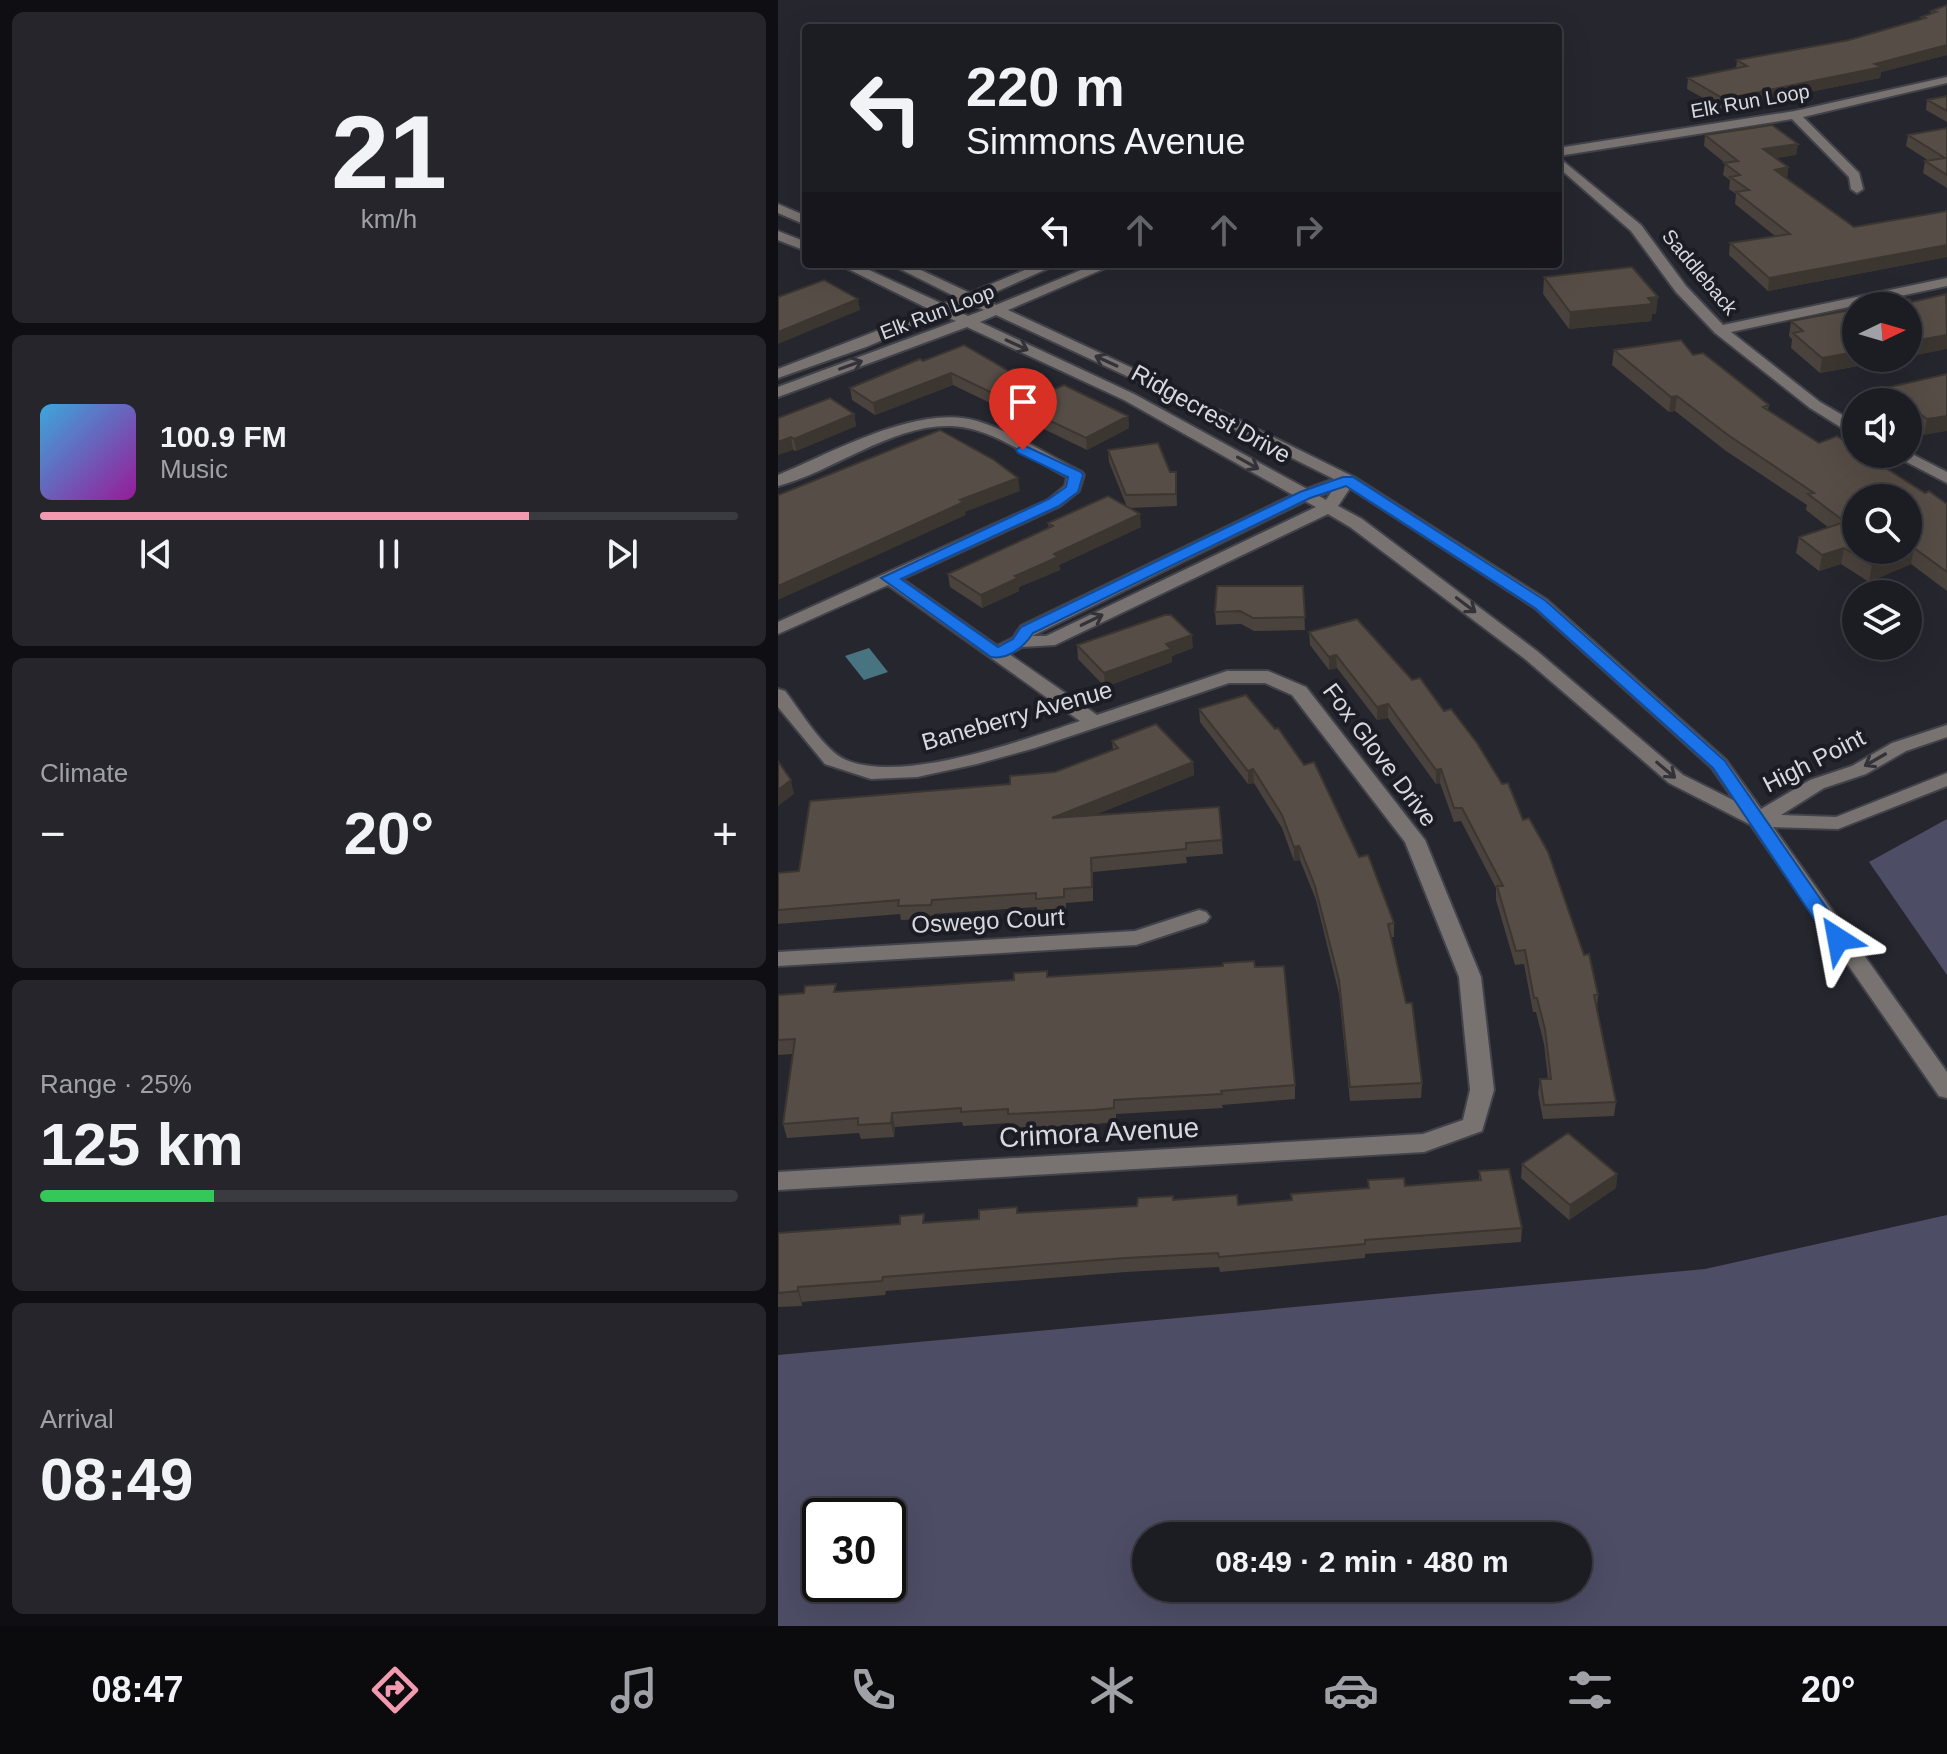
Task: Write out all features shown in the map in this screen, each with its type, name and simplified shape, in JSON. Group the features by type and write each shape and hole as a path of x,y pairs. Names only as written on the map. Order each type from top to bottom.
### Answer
{"street":[{"name":"Elk Run Loop","path":"1562,151 1795,115 1947,80"},
{"path":"1795,115 1855,176 1857,189"},
{"name":"Saddleback","path":"1562,164 1636,228 1681,289 1720,330 1815,405 1842,421"},
{"path":"778,208 802,219"},
{"path":"778,235 802,245"},
{"name":"Ridgecrest Drive","path":"853,268 1129,397 1356,523 1531,655 1676,779 1757,820"},
{"name":"Ridgecrest Drive","path":"905,268 1153,383 1348,480 1541,604 1719,764 1947,1090"},
{"name":"Elk Run Loop","path":"778,374 861,344 1041,268"},
{"name":"Elk Run Loop","path":"778,392 967,322 1098,268"},
{"path":"1720,330 1947,282"},
{"path":"778,481 914,427 945,422 970,424 1076,475 1073,488 1054,503 778,629"},
{"path":"1922,466 1947,478"},
{"path":"1019,642 1027,630 1305,495 1348,480"},
{"path":"997,653 1019,642 1049,641 1328,508 1348,480"},
{"path":"889,578 1094,722"},
{"name":"Baneberry Avenue","path":"778,695 836,764 862,774 915,773 955,765 1094,722 1212,681 1251,675"},
{"name":"Fox Glove Drive","path":"1251,675 1268,677 1299,691 1415,840 1470,977 1482,1090 1474,1125 1424,1143"},
{"name":"High Point","path":"1757,820 1817,784 1859,770 1899,747 1947,731"},
{"name":"High Point","path":"1757,820 1838,823 1947,779"},
{"name":"Oswego Court","path":"778,959 1136,938 1199,917"},
{"name":"Crimora Avenue","path":"778,1181 1424,1143"}],"shaded area":[{"path":"869,648 888,672 864,680 845,656"},
{"path":"1947,819 1947,975 1869,862"},
{"path":"1947,1215 1947,1626 778,1626 778,1355 1705,1269"}],"building":[{"path":"1947,5 1947,45 1875,64 1882,67 1724,99 1688,78 1747,66 1737,60 1849,40 1925,18 1921,17"},
{"path":"1947,96 1947,111 1927,100"},
{"path":"1772,125 1798,144 1763,149 1788,167 1775,170 1854,227 1947,211 1947,245 1769,278 1730,243 1790,234 1736,192 1749,190 1730,177 1740,175 1724,163 1738,161 1705,135"},
{"path":"1947,128 1947,175 1925,161 1945,158 1908,135"},
{"path":"1632,267 1658,297 1648,298 1653,304 1570,312 1544,277"},
{"path":"824,280 858,299 778,332 778,297"},
{"path":"1946,294 1947,335 1922,339 1922,300"},
{"path":"1842,312 1842,354 1822,358 1793,333 1803,331 1791,321"},
{"path":"1681,340 1693,355 1703,353 1769,405 1763,407 1819,443 1837,436 1842,439 1842,468 1886,468 1911,484 1842,484 1842,520 1808,494 1814,493 1677,396 1671,397 1614,350"},
{"path":"964,345 1009,371 1013,369 1055,389 1064,385 1128,416 1086,438 951,373 873,403 850,388 920,359 923,361"},
{"path":"1947,374 1947,416 1927,419 1922,415 1922,388 1885,388"},
{"path":"830,398 854,414 794,439 791,437 778,442 778,418"},
{"path":"940,430 994,460 1018,478 960,500 964,502 778,586 778,495"},
{"path":"1158,443 1170,472 1176,472 1176,494 1126,495 1108,450"},
{"path":"1922,491 1929,491 1947,504 1947,572 1922,554"},
{"path":"1108,496 1140,514 1054,554 1058,557 981,595 948,574 1053,526 1048,523"},
{"path":"1842,523 1842,549 1822,555 1799,537"},
{"path":"1217,586 1303,586 1305,617 1253,618 1240,611 1215,612"},
{"path":"1171,615 1192,635 1166,644 1171,649 1104,673 1077,645"},
{"path":"1357,619 1412,680 1420,678 1444,711 1451,709 1502,784 1508,783 1523,820 1529,818 1548,852 1584,955 1589,954 1598,995 1594,995 1616,1102 1544,1105 1540,1079 1551,1079 1545,1029 1537,998 1534,998 1525,950 1516,951 1497,886 1503,886 1462,808 1454,808 1441,769 1436,770 1388,704 1377,707 1336,655 1329,657 1309,632"},
{"path":"1246,695 1275,729 1278,728 1304,765 1314,762 1359,857 1368,855 1394,923 1388,924 1406,1003 1412,1003 1422,1083 1350,1087 1339,980 1315,886 1299,846 1294,847 1282,815 1253,769 1248,771 1199,709"},
{"path":"1156,724 1193,762 1052,818 1219,807 1222,840 1186,843 1186,849 1091,858 1092,887 1064,889 1064,897 1036,899 1036,893 932,900 931,905 898,906 899,900 778,910 778,873 799,871 810,801 1010,784 1010,776 1055,772 1118,748 1112,741"},
{"path":"778,761 791,780 778,790"},
{"path":"1254,961 1255,967 1284,966 1295,1085 1221,1091 1222,1094 1114,1100 1114,1108 1094,1110 1008,1114 1008,1109 961,1112 961,1108 892,1113 891,1123 858,1125 858,1118 783,1124 795,1039 778,1040 778,995 804,993 805,986 836,984 834,992 1014,980 1014,973 1047,971 1047,977 1223,966 1223,963"},
{"path":"1568,1133 1617,1174 1570,1205 1522,1164"},
{"path":"1509,1169 1522,1228 1365,1240 1365,1244 1219,1257 1218,1253 1125,1258 883,1277 882,1281 798,1287 798,1291 778,1293 778,1233 900,1224 900,1216 924,1214 923,1223 979,1219 979,1210 1017,1207 1017,1213 1137,1206 1138,1198 1173,1196 1173,1200 1237,1195 1238,1205 1292,1200 1291,1194 1369,1188 1368,1180 1404,1178 1405,1186 1481,1180 1479,1171"}],"route":[{"path":"1023,450 1076,475 1073,488 1054,503 889,578 997,653 1019,642 1027,630 1305,495 1348,480 1541,604 1719,764 1838,939"}]}
